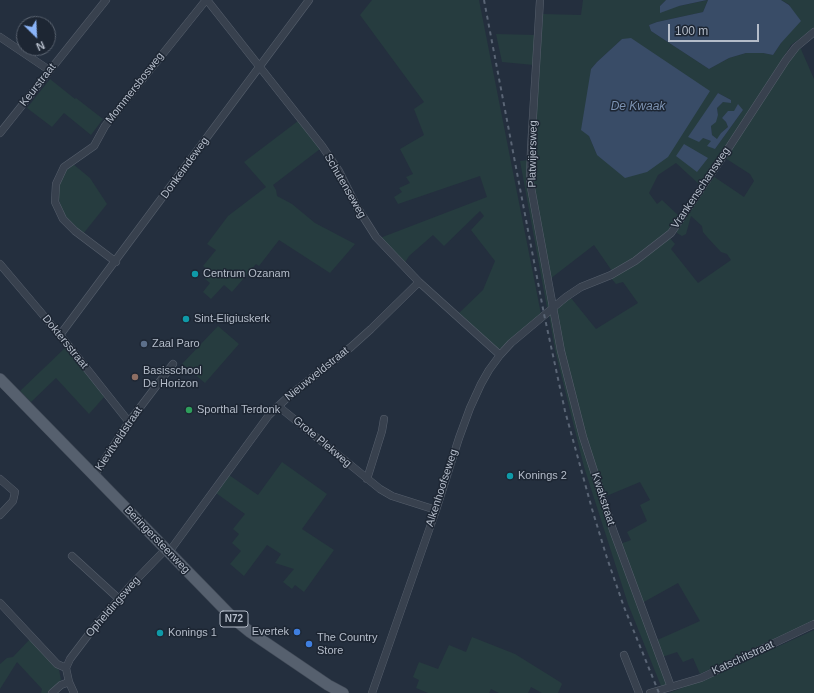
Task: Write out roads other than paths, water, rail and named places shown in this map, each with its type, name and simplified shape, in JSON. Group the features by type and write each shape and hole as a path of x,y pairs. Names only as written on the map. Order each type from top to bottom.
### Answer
{"main road":[{"name":"Beringersteenweg","path":"0,379 234,619 250,632 332,689 344,693"}],"street":[{"name":"Keurstraat","path":"0,133 106,0"},
{"name":"Schutenseweg","path":"207,0 322,146 339,171 372,233 419,282 500,355"},
{"name":"Mommersbosweg","path":"116,262 75,231 64,219 55,202 56,184 64,167 94,146 105,126 207,0"},
{"name":"Donkeindeweg","path":"60,336 309,0"},
{"name":"Platwijersweg","path":"540,0 530,182 553,307"},
{"name":"Vrankenschansweg","path":"553,307 581,287 611,275 635,261 670,233 726,152 786,60 796,47 814,32"},
{"path":"0,37 49,70"},
{"name":"Doktersstraat","path":"0,264 129,422"},
{"name":"Nieuwveldstraat","path":"167,551 269,415 351,347 419,282"},
{"name":"Alkenhoofseweg","path":"372,693 436,510 459,438 481,384 500,355 511,343 553,307"},
{"name":"Kwakstraat","path":"553,307 561,351 583,437 613,530 671,686"},
{"name":"Kievitveldstraat","path":"94,476 129,422 173,364"},
{"name":"Grote Plekweg","path":"278,406 367,479 392,496 436,510"},
{"path":"367,479 382,431 384,419"},
{"path":"0,479 15,492 13,501 0,515"},
{"name":"Opheldingsweg","path":"66,668 70,659 92,630 119,599 167,551"},
{"path":"72,556 119,599"},
{"path":"0,603 57,664 66,668 69,682 74,693"},
{"name":"Katschitstraat","path":"650,693 701,678 814,624"},
{"path":"624,655 639,693"},
{"path":"52,693 61,685 69,682"}],"water":[{"path":"666,0 707,0 679,6 660,13 660,6"},
{"path":"708,0 781,0 789,5 801,21 781,43 773,55 763,53 746,53 729,58 709,69 651,31 649,25 703,12"},
{"name":"De Kwaak","path":"631,38 710,91 668,157 647,172 625,178 597,155 589,136 581,130 591,69 622,39"},
{"path":"718,93 731,100 731,103 723,102 717,108 718,115 716,122 711,126 712,135 717,139 728,127 722,118 728,111 734,111 738,104 743,110 715,149 707,146 711,141 703,138 699,142 688,137"},
{"path":"684,144 708,158 697,172 676,156"}],"railway":[{"path":"484,0 544,314 565,411 607,558 624,607 659,693"}],"place":[{"name":"Centrum Ozanam","path":"195,274"},
{"name":"Sint-Eligiuskerk","path":"186,319"},
{"name":"Zaal Paro","path":"144,344"},
{"name":"Basisschool De Horizon","path":"135,377"},
{"name":"Sporthal Terdonk","path":"189,410"},
{"name":"Konings 2","path":"510,476"},
{"name":"Evertek","path":"297,632"},
{"name":"Konings 1","path":"160,633"},
{"name":"The Country Store","path":"309,644"}]}
